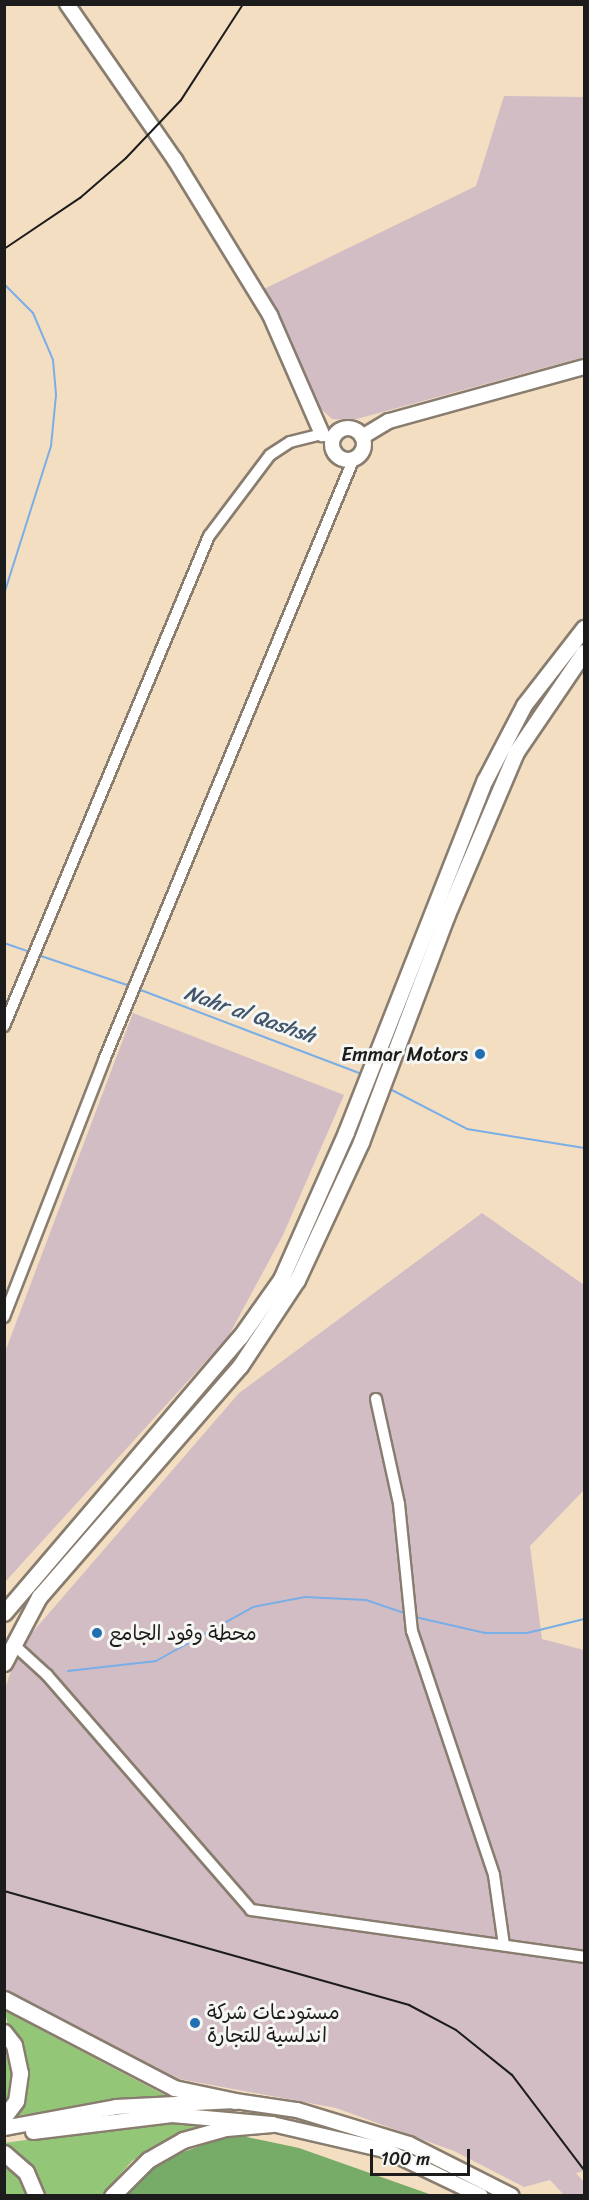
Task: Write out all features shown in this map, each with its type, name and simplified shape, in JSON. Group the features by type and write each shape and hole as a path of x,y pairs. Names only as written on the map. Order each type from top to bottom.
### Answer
{"highway":[{"path":"4,1613 11,1595 260,1308 281,1279 346,1132 485,780 524,705 585,628"},
{"path":"4,1663 39,1597 87,1536 240,1366 297,1280 361,1142 416,1004 446,917 516,752 585,652"},
{"path":"4,1999 174,2088 235,2101"},
{"path":"4,2032 14,2045 20,2073 16,2101 4,2117"},
{"path":"112,2196 148,2160 183,2140 226,2128 272,2124"},
{"path":"4,2153 26,2172 36,2196"}],"main road":[{"path":"67,4 174,160 270,315 327,437 340,457 354,458 363,447 362,437"},
{"path":"362,437 389,421 585,367"},
{"path":"327,437 343,429 362,437"},
{"path":"4,2128 116,2107 235,2101 297,2110 409,2144 512,2196"},
{"path":"4,2137 172,2115 272,2124 385,2150 481,2196"}],"street":[{"path":"4,1026 209,536 270,455 290,442 327,437"},
{"path":"4,1317 129,1004 354,458"},
{"path":"376,1399 399,1504 412,1631 494,1875 504,1946"},
{"path":"13,1644 47,1675 251,1910 585,1957"}],"shaded area":[{"path":"504,96 584,97 584,357 353,420 332,419 320,408 264,289 476,186"},
{"path":"133,1013 344,1095 283,1235 228,1337 5,1582 5,1352"},
{"path":"482,1213 584,1285 584,1490 530,1546 542,1639 584,1650 584,2171 576,2173 584,2182 584,2195 564,2195 550,2180 524,2187 454,2151 336,2108 179,2079 5,2012 4,1692 18,1649 239,1393"}],"green space":[{"path":"5,2011 176,2101 105,2103 14,2116 23,2100"},
{"path":"4,2049 14,2078 4,2106"},
{"path":"173,2120 217,2123 167,2140 132,2161 102,2195 42,2195 27,2163 5,2147 4,2143"},
{"path":"232,2134 299,2148 432,2195 126,2196 157,2162"},
{"path":"4,2160 20,2173 31,2195 5,2195"}],"waterway":[{"name":"Nahr al Qashsh","path":"4,284 33,313 53,360 56,395 51,446 4,594"},
{"name":"Nahr al Qashsh","path":"4,943 30,952"},
{"name":"Nahr al Qashsh","path":"38,955 130,986"},
{"name":"Nahr al Qashsh","path":"138,989 362,1074"},
{"name":"Nahr al Qashsh","path":"388,1088 467,1129 584,1148"},
{"path":"68,1671 156,1661 253,1607 305,1597 366,1600 407,1614"},
{"path":"415,1617 485,1633 527,1633 584,1619"}],"railway":[{"path":"4,249 80,198 126,158 181,100 243,4"},
{"path":"4,1891 409,2005 456,2030 512,2075 584,2170"}],"place":[{"name":"Emmar Motors","path":"480,1054"},
{"name":"محطة وقود الجامع","path":"97,1633"},
{"name":"مستودعات شركة اندلسية للتجارة","path":"195,2023"}]}
